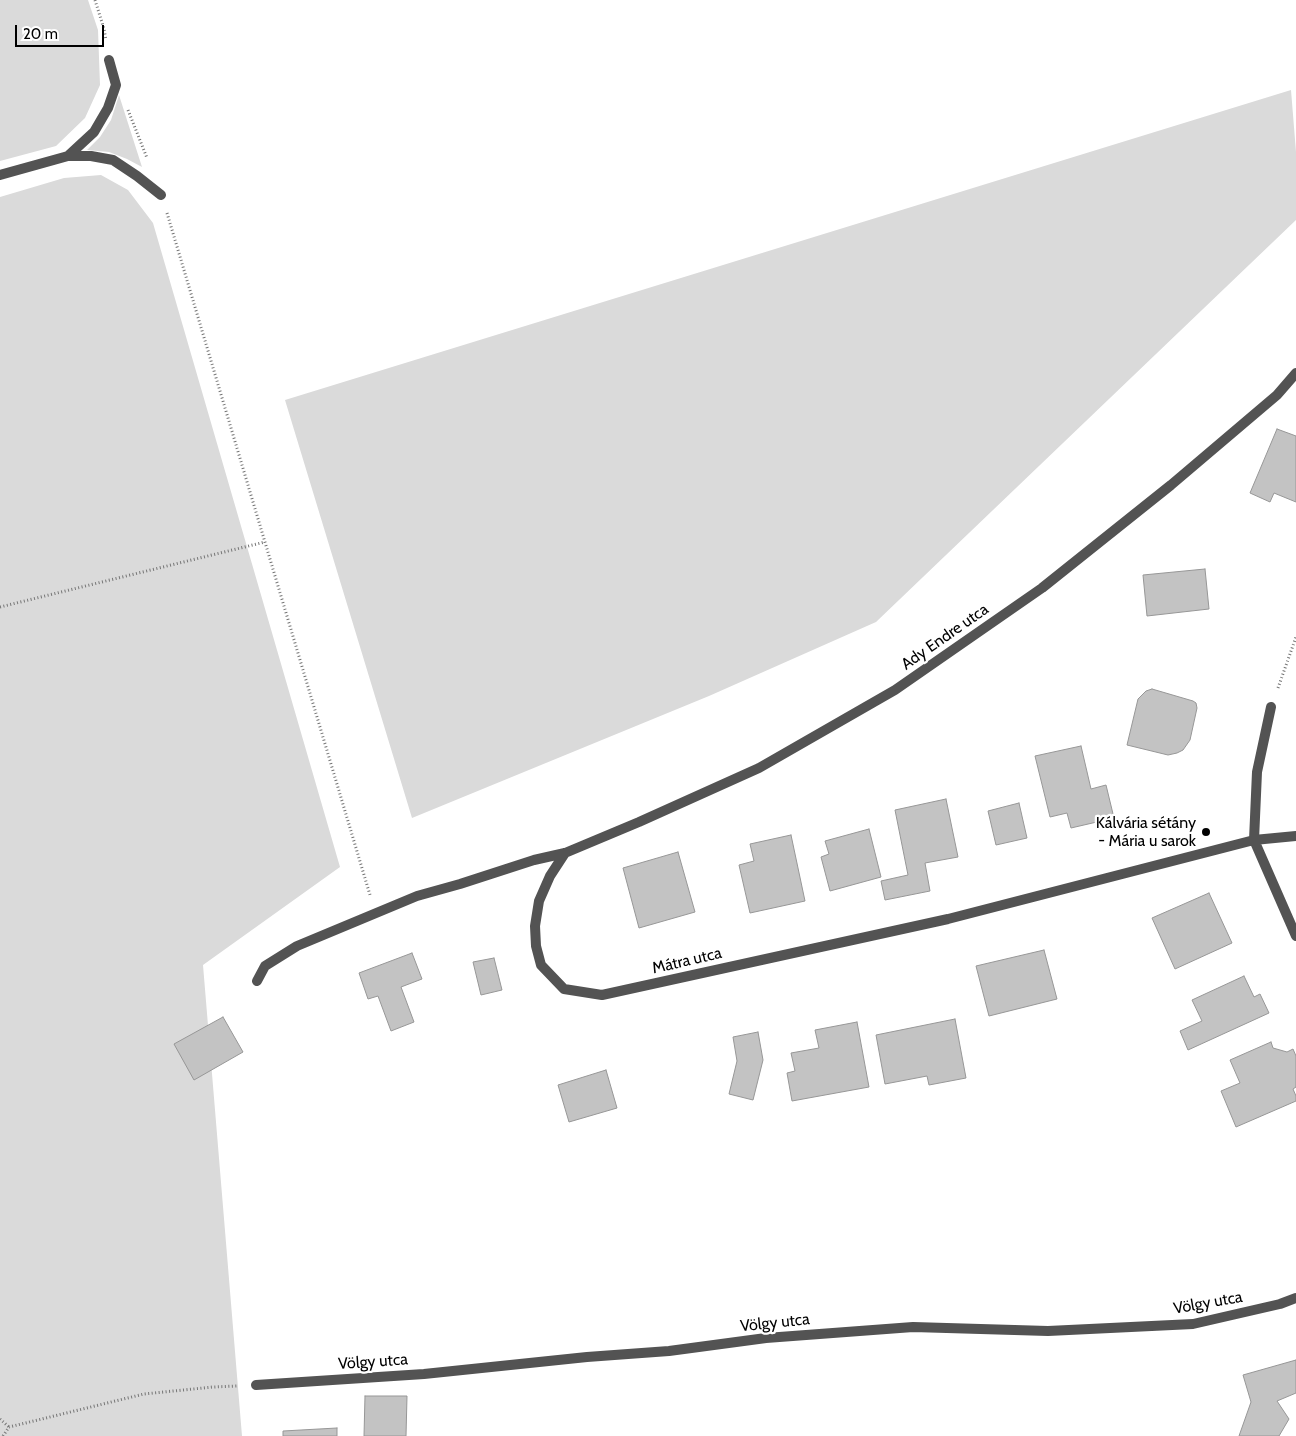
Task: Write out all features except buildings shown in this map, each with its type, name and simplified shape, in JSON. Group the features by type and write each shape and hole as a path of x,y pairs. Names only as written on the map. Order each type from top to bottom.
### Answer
{"street":[{"path":"68,156 94,132 108,108 116,86 109,60"},
{"path":"0,175 68,156 91,156 112,160 137,176 161,195"},
{"name":"Ady Endre utca","path":"566,853 759,768 895,690 1042,588 1171,485 1277,395 1296,374"},
{"path":"1271,707 1257,772 1254,840 1296,936"},
{"name":"Mátra utca","path":"566,853 550,876 539,901 535,926 536,946 541,966 564,988 602,996 948,918 1254,840 1296,836"},
{"path":"257,981 265,966 298,946 417,896 534,860 566,853"},
{"name":"Völgy utca","path":"256,1385 424,1374 587,1357 669,1351 766,1338 913,1327 1048,1330 1194,1324 1280,1304 1296,1298"}],"path":[{"path":"95,0 104,30 109,60"},
{"path":"126,105 147,159"},
{"path":"161,195 376,913"},
{"path":"0,608 265,542"},
{"path":"1271,707 1296,636"},
{"path":"4,1436 9,1427 144,1394 256,1385"},
{"path":"0,1419 9,1427"}],"shaded area":[{"path":"0,0 88,0 98,30 100,85 85,118 56,146 0,161"},
{"path":"1291,90 1296,152 1296,220 876,622 709,696 412,818 285,400"},
{"path":"119,95 142,167 109,152 87,150 100,137 111,120"},
{"path":"101,175 128,190 153,223 340,867 203,965 242,1436 0,1436 0,197 64,178"}],"place":[{"name":"Kálvária sétány - Mária u sarok","path":"1206,832"}]}
